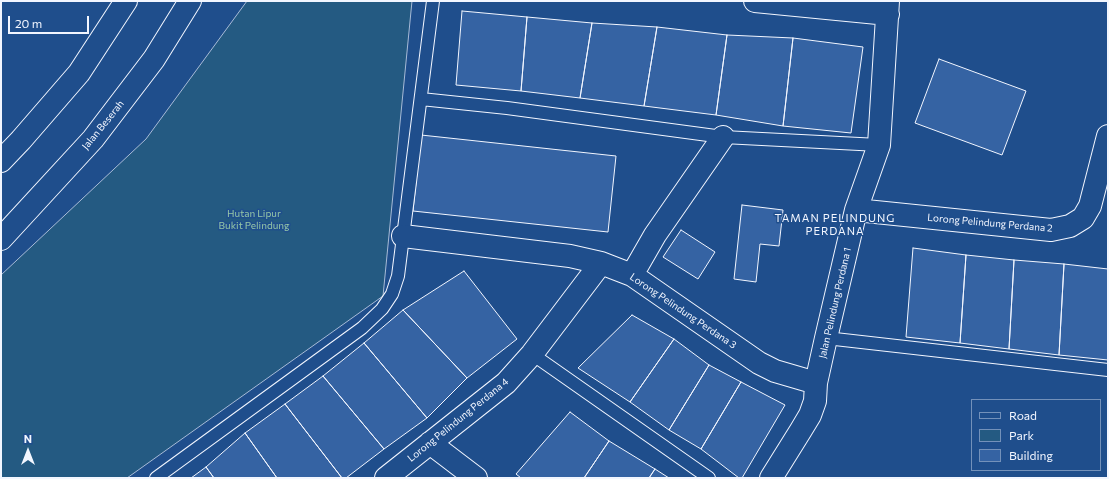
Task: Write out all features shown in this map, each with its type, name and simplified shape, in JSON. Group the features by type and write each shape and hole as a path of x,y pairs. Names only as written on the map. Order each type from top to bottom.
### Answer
{"main road":[{"path":"1,161 79,73 126,1"},
{"name":"Jalan Beserah","path":"1,239 93,139 154,59 190,1"},
{"path":"755,1 888,7"},
{"name":"Jalan Pelindung Perdana 1","path":"771,478 801,430 816,401 816,383 856,210 879,145 888,7"},
{"name":"Lorong Pelindung Perdana 2","path":"856,210 1051,230 1070,226 1083,218 1090,206 1108,136"},
{"path":"632,275 654,235 723,137"},
{"name":"Lorong Pelindung Perdana 3","path":"403,236 570,256 601,263 632,275 759,363 775,371 816,383"},
{"name":"Lorong Pelindung Perdana 4","path":"386,478 506,383 532,354 601,263"},
{"path":"430,443 476,478"}],"lane":[{"path":"156,478 362,328 382,309 392,294 398,276 434,1"},
{"path":"421,99 507,108 723,137 879,145"},
{"path":"826,338 1108,370"},
{"path":"532,354 709,478"}],"green space":[{"name":"Hutan Lipur Bukit Pelindung","path":"247,1 412,1 383,296 127,478 1,478 1,275 146,139"}],"building":[{"path":"462,11 527,17 521,91 456,85"},
{"path":"527,17 592,23 580,98 521,91"},
{"path":"592,23 657,27 644,106 580,98"},
{"path":"657,27 727,35 716,115 644,106"},
{"path":"727,35 793,38 783,126 716,115"},
{"path":"793,38 863,47 851,133 783,126"},
{"path":"939,59 1026,91 1002,155 915,123"},
{"path":"421,135 616,156 608,232 413,211"},
{"path":"742,205 783,210 779,246 760,244 756,282 734,279"},
{"path":"681,230 715,252 698,279 663,257"},
{"path":"913,248 966,255 960,343 906,337"},
{"path":"966,255 1014,260 1009,349 960,343"},
{"path":"1014,260 1064,264 1059,355 1009,349"},
{"path":"1064,264 1108,269 1108,360 1059,355"},
{"path":"464,271 517,339 467,378 403,310"},
{"path":"403,310 467,378 427,418 364,343"},
{"path":"632,315 674,339 630,402 578,368"},
{"path":"674,339 709,365 669,430 630,402"},
{"path":"364,343 427,418 384,449 323,376"},
{"path":"709,365 741,382 701,449 669,430"},
{"path":"323,376 384,449 346,478 342,478 285,404"},
{"path":"741,382 785,405 742,478 739,478 701,449"},
{"path":"285,404 342,478 277,478 245,433"},
{"path":"570,412 609,441 584,478 521,478 516,474"},
{"path":"245,433 277,478 214,478 206,467"},
{"path":"609,441 655,469 649,478 584,478"},
{"path":"206,467 214,478 191,478"},
{"path":"655,469 669,478 649,478"}],"district":[{"name":"TAMAN PELINDUNG PERDANA","path":"835,224"}]}
